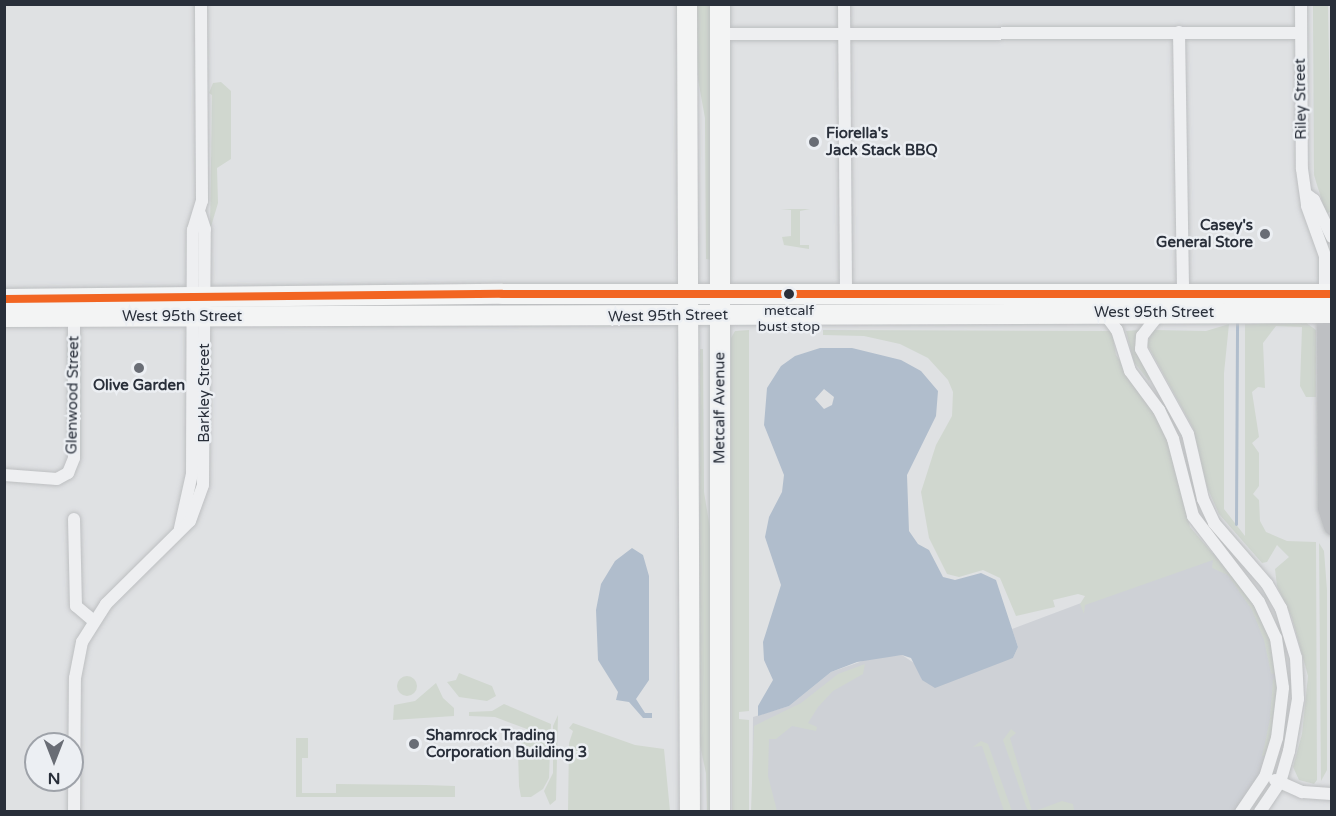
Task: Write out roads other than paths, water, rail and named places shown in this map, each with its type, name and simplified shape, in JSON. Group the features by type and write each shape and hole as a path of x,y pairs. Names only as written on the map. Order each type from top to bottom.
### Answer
{"main road":[{"name":"Metcalf Avenue","path":"687,4 690,295 690,812"},
{"name":"Metcalf Avenue","path":"720,4 720,812"},
{"name":"West 95th Street","path":"4,299 502,294 1184,293 1328,303"},
{"path":"412,317 414,308 478,305 502,294"},
{"name":"West 95th Street","path":"4,317 1160,313 1328,303"}],"street":[{"name":"Barkley Street","path":"94,621 180,528 191,482 199,297 205,229 200,214 201,4"},
{"path":"844,4 846,295"},
{"name":"Riley Street","path":"1301,4 1302,169 1307,206 1323,246 1328,303"},
{"path":"1179,32 1184,293"},
{"path":"720,34 1301,33"},
{"name":"Riley Street","path":"1306,194 1314,200 1332,237"},
{"path":"1328,303 1326,508 1332,526"},
{"path":"1104,313 1117,330 1130,371 1152,402 1173,439 1193,516 1259,602 1276,638 1283,703 1277,738 1266,776 1241,812"},
{"path":"1160,313 1142,336 1141,350 1188,434 1203,499 1214,523 1268,584 1290,636 1298,699 1280,782 1260,812"},
{"name":"Glenwood Street","path":"4,475 57,479 68,473 74,458 74,316"},
{"path":"1152,402 1166,392"},
{"path":"74,519 76,606 94,621 82,642 75,678 74,812"},
{"path":"1266,776 1302,792 1332,794"}],"water":[{"path":"820,348 852,348 901,360 921,371 938,391 936,416 907,475 909,531 918,544 929,550 943,577 955,580 981,573 996,580 1018,647 1013,658 935,688 922,680 911,658 902,655 857,662 831,672 789,706 758,716 758,706 773,680 764,660 763,642 781,585 765,537 769,517 782,492 784,475 764,425 767,388 781,366 795,356","holes":["824,389 834,397 832,405 824,409 815,399"]},
{"path":"632,548 643,555 649,576 649,680 636,699 645,713 652,713 652,718 643,718 629,702 616,700 618,692 598,660 596,610 601,584 615,561"}],"waterway":[{"path":"1236,524 1237,323"}],"place":[{"name":"Fiorella's Jack Stack BBQ","path":"814,142"},
{"name":"Casey's General Store","path":"1265,234"},
{"name":"metcalf bust stop","path":"789,294"},
{"name":"Olive Garden","path":"139,368"},
{"name":"Shamrock Trading Corporation Building 3","path":"414,744"}]}
